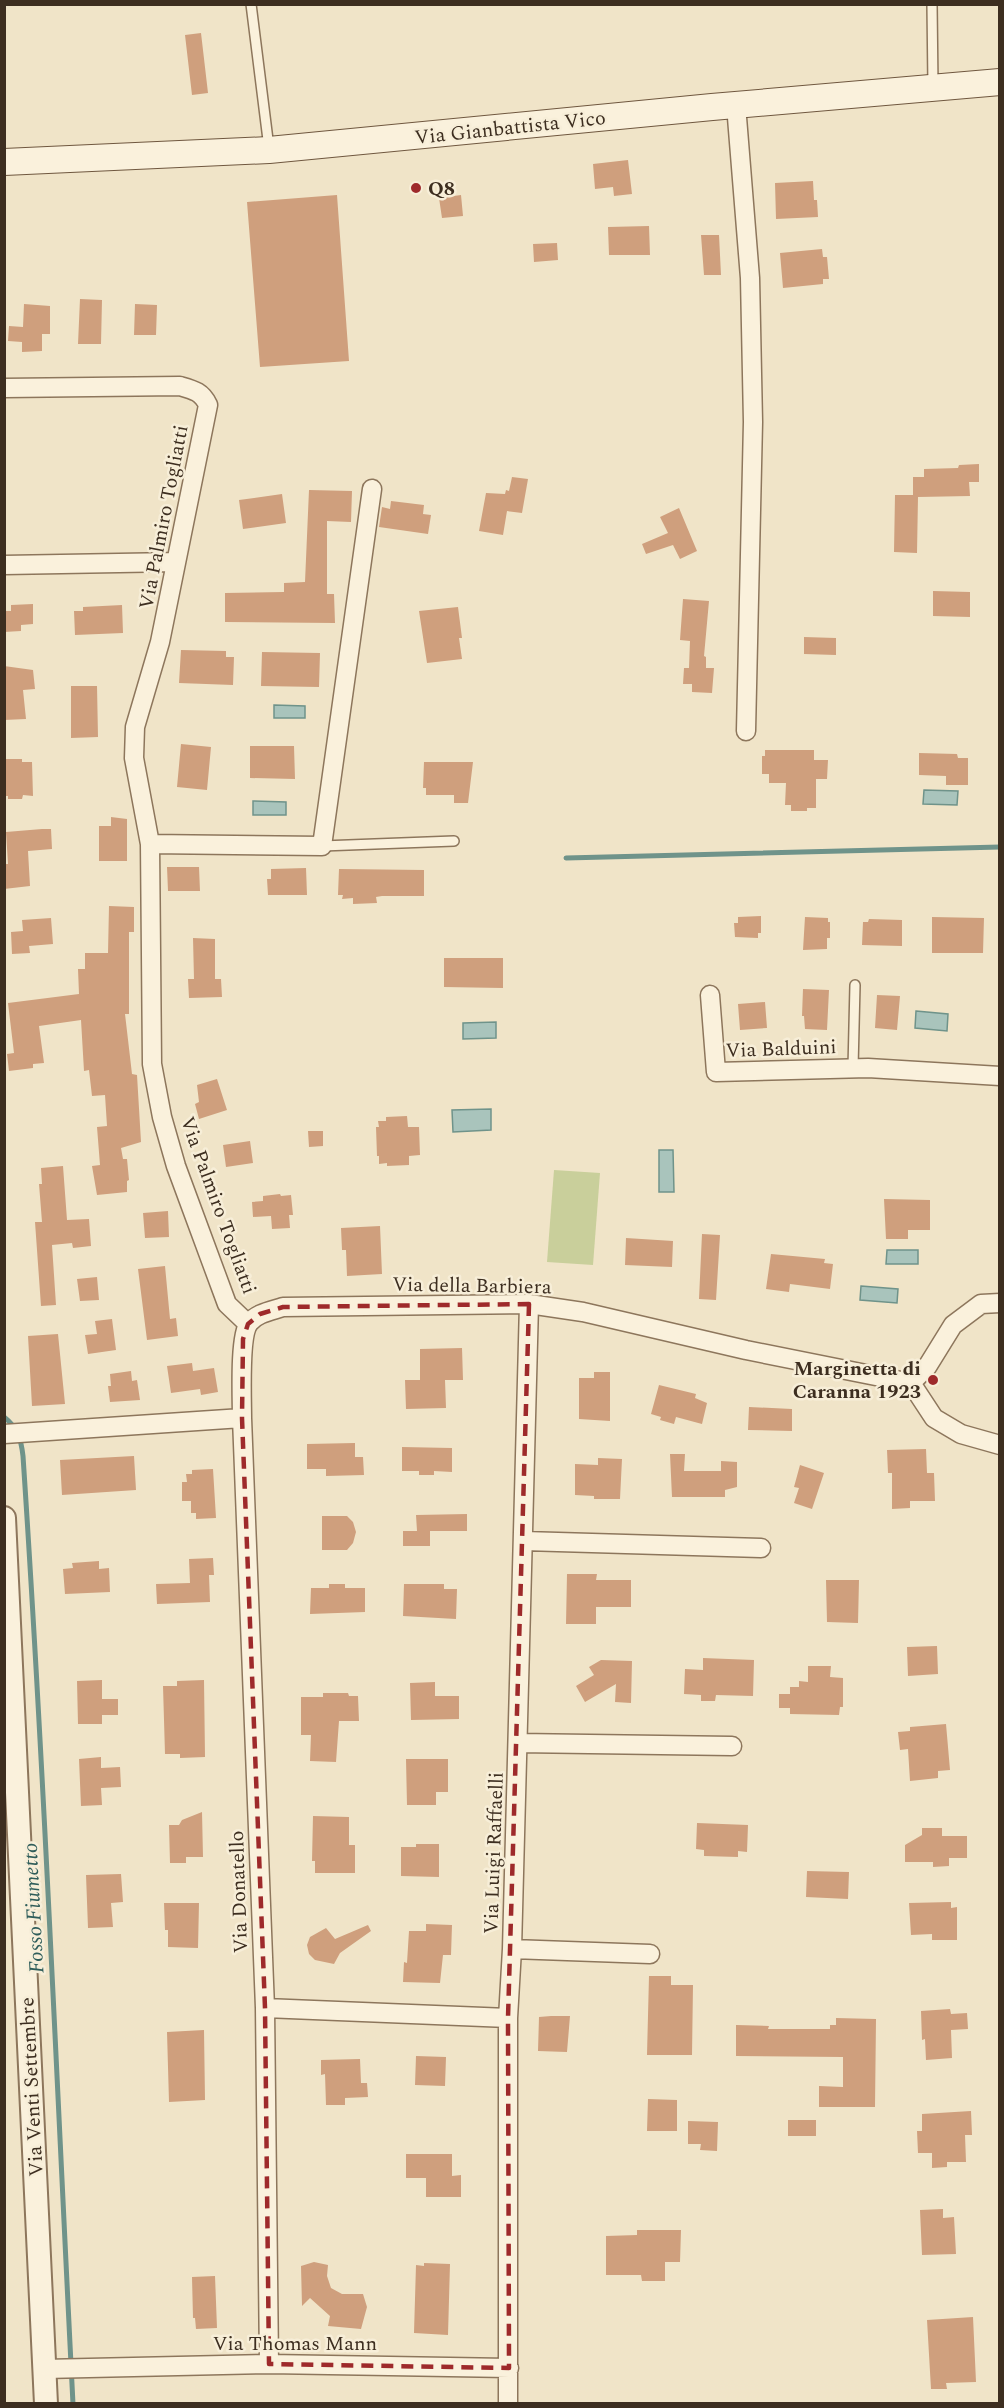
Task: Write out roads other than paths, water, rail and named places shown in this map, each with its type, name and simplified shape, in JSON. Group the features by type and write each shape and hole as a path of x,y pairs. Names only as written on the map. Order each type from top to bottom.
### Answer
{"main road":[{"name":"Via Gianbattista Vico","path":"10,163 269,150 999,82"}],"street":[{"path":"736,105 750,278 753,411 746,731"},
{"name":"Via Palmiro Togliatti","path":"4,388 180,386 196,390 204,396 208,405 160,642 135,728 134,758 150,844 152,1064 162,1117 176,1166 227,1304 248,1324"},
{"path":"150,844 322,846 372,489"},
{"path":"4,565 176,562"},
{"name":"Via Balduini","path":"710,995 716,1072 854,1068 999,1076"},
{"name":"Via della Barbiera","path":"248,1324 260,1314 283,1307 529,1304 583,1312 746,1350 911,1383"},
{"name":"Via Luigi Raffaelli","path":"508,2403 508,2018 524,1541 529,1304"},
{"path":"999,1304 981,1304 953,1325 927,1367 911,1383 934,1418 961,1434 999,1445"},
{"path":"8,1433 242,1418 243,1340 248,1324"},
{"name":"Via Donatello","path":"242,1418 265,2008 269,2364"},
{"name":"Via Venti Settembre","path":"4,1518 63,2368 46,2403"},
{"path":"524,1541 761,1548"},
{"path":"518,1743 732,1746"},
{"path":"512,1949 650,1954"},
{"path":"265,2008 508,2018"},
{"name":"Via Thomas Mann","path":"63,2368 269,2364 509,2368"}],"lane":[{"path":"251,4 269,150"},
{"path":"932,4 933,88"},
{"path":"322,846 454,842"},
{"name":"Via Balduini","path":"854,1068 855,985"}],"water":[{"path":"274,705 305,706 305,718 274,718"},
{"path":"924,790 958,791 957,805 923,804"},
{"path":"253,801 286,802 286,815 253,815"},
{"path":"916,1011 948,1014 947,1031 915,1028"},
{"path":"496,1022 496,1038 463,1039 463,1023"},
{"path":"491,1109 491,1130 453,1132 452,1110"},
{"path":"659,1150 673,1150 674,1192 659,1192"},
{"path":"887,1250 918,1250 918,1264 886,1264"},
{"path":"861,1286 898,1289 897,1303 860,1300"}],"waterway":[{"path":"566,858 1000,847"},
{"name":"Fosso Fiumetto","path":"4,1417 13,1425 18,1434 23,1456 44,1811 73,2404"}],"place":[{"name":"Q8","path":"416,188"},
{"name":"Marginetta di Caranna 1923","path":"933,1380"}]}
